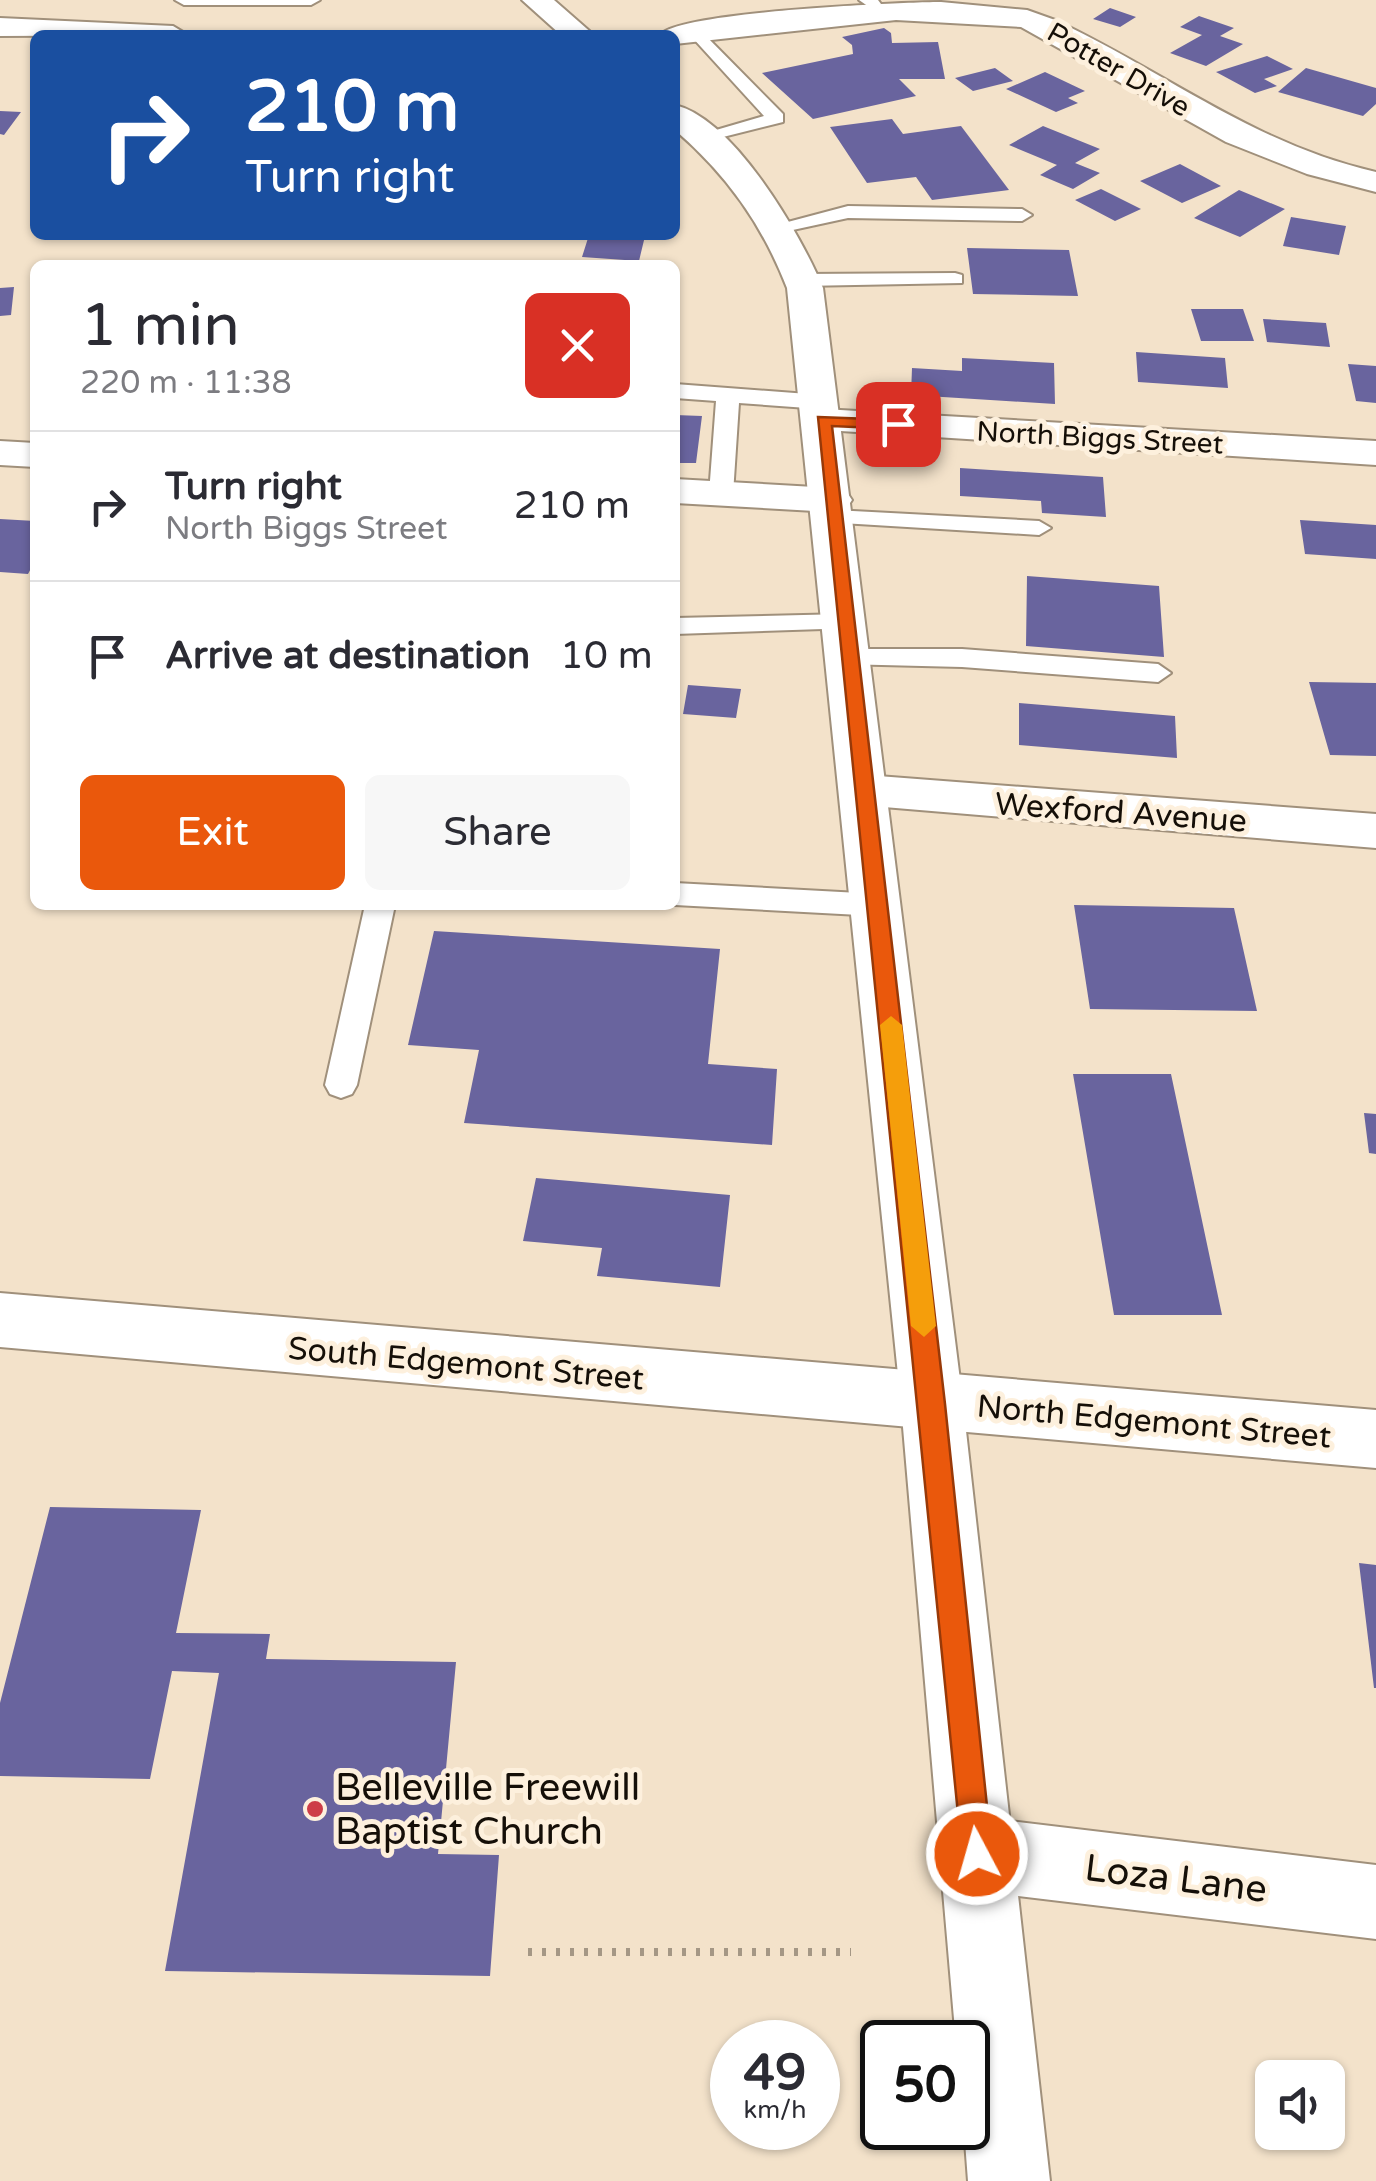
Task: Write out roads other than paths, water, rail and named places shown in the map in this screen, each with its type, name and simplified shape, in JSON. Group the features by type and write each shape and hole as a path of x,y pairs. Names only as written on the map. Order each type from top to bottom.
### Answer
{"street":[{"path":"536,0 572,30"},
{"name":"Potter Drive","path":"686,34 870,2 958,4 1024,18 1056,30 1244,139 1308,164 1376,182"},
{"path":"0,27 64,30"},
{"path":"683,121 744,176 779,227 802,280 822,411 878,905 1009,2181"},
{"name":"North Biggs Street","path":"822,411 1376,453"},
{"path":"0,453 30,455"},
{"path":"680,491 833,508"},
{"name":"Wexford Avenue","path":"865,792 1376,831"},
{"name":"South Edgemont Street","path":"0,1320 932,1404"},
{"name":"North Edgemont Street","path":"932,1404 1056,1410 1376,1439"},
{"name":"Loza Lane","path":"977,1854 1376,1902"}],"lane":[{"path":"188,30 191,2 311,0"},
{"path":"683,121 776,118 686,34"},
{"path":"779,227 848,212 1022,215"},
{"path":"802,280 955,279"},
{"path":"680,391 822,411"},
{"path":"721,494 728,395"},
{"path":"833,508 1039,528"},
{"path":"680,626 848,640 962,658 1158,674"},
{"path":"680,894 878,905"},
{"path":"341,1085 379,910"}],"place":[{"name":"Belleville Freewill Baptist Church","path":"315,1809"}]}
